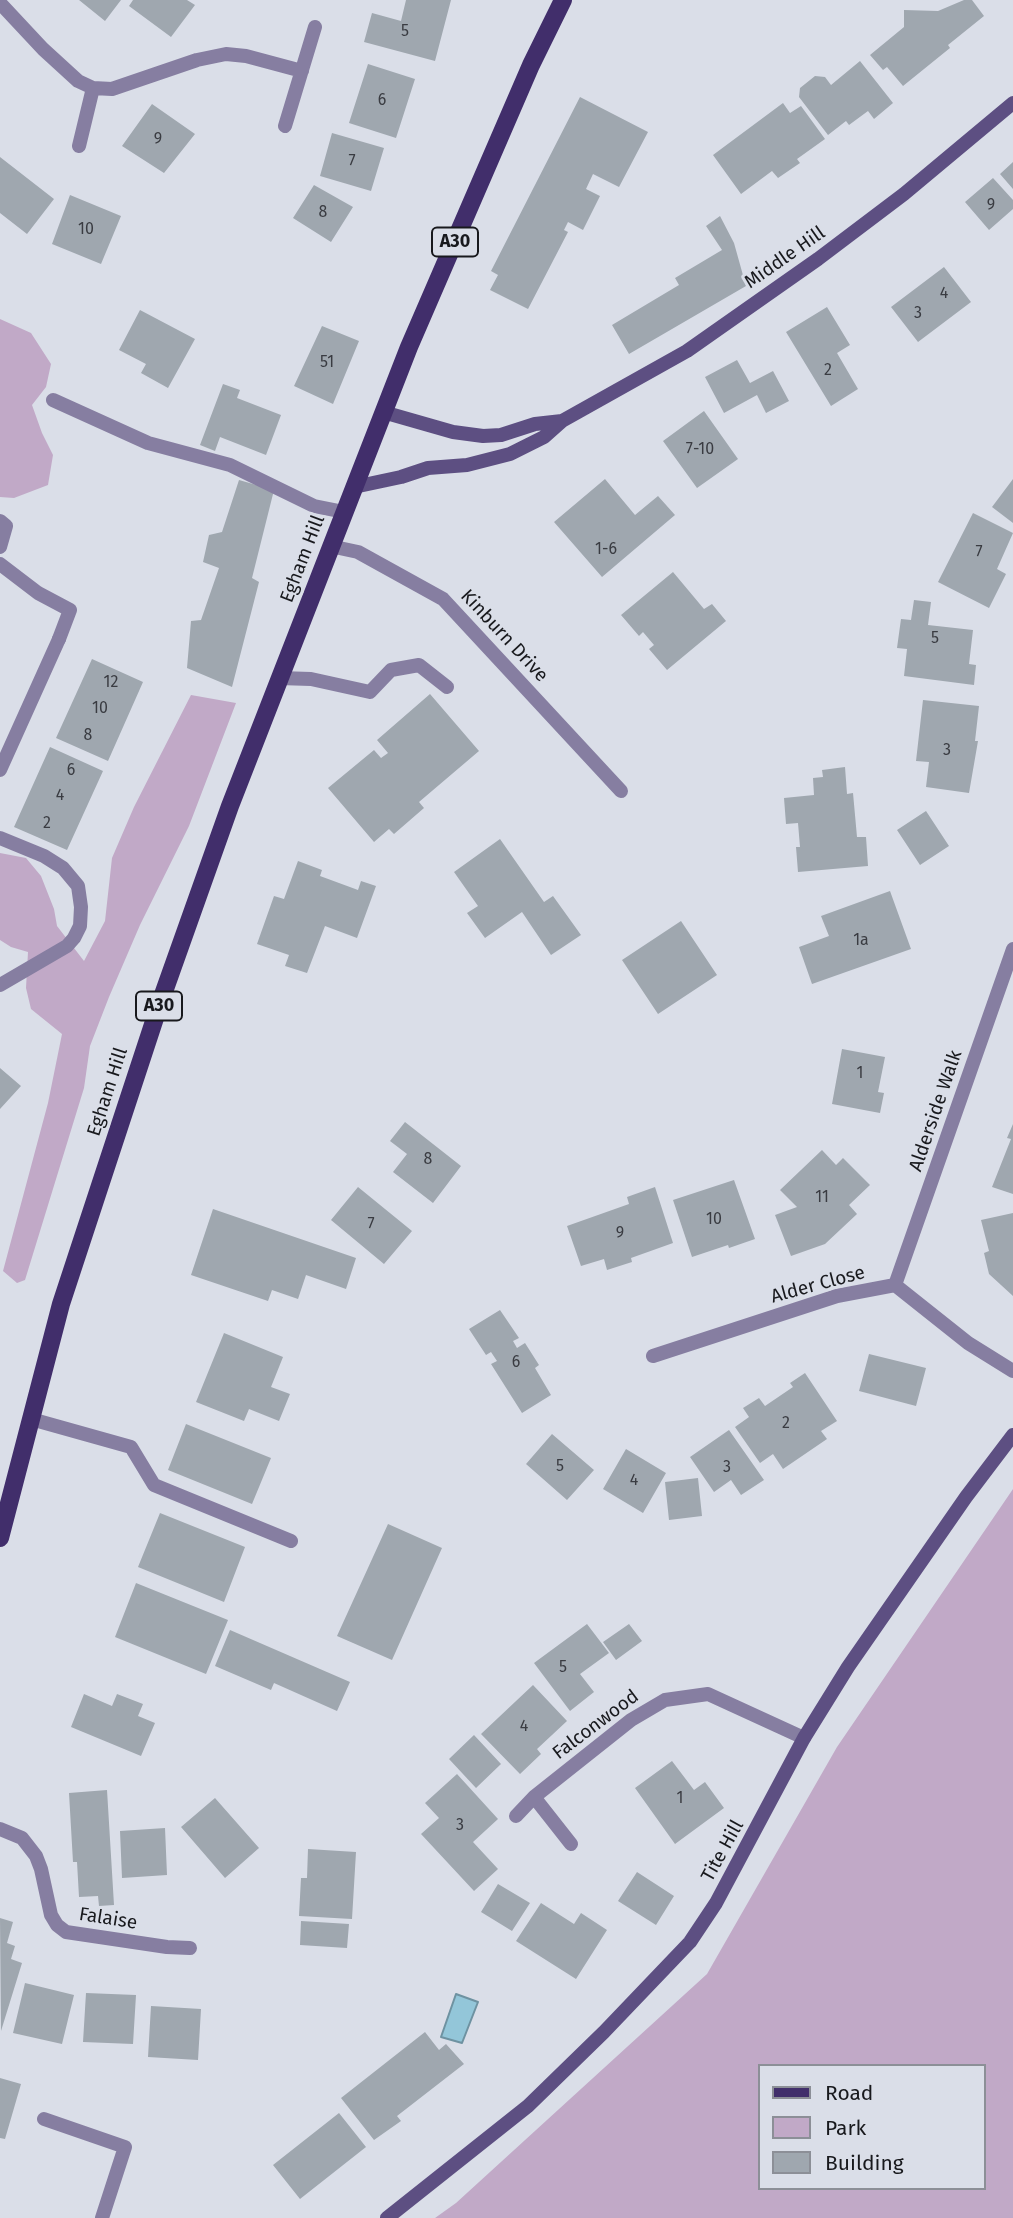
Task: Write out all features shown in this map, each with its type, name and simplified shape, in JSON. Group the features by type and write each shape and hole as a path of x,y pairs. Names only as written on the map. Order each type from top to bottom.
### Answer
{"main road":[{"name":"Egham Hill","path":"0,1538 61,1304 160,1003 230,806 409,347 531,65 563,0"}],"street":[{"path":"0,4 78,81 93,88 112,89 197,60 226,54 246,56 302,71"},
{"path":"285,126 315,27"},
{"path":"79,146 93,88"},
{"name":"Middle Hill","path":"354,487 428,468 467,465 510,454 544,437 562,421 687,351 808,266 904,194 1013,103"},
{"name":"Egham Hill","path":"53,400 148,443 230,465 314,506 344,512"},
{"name":"Middle Hill","path":"383,412 453,432 484,436 501,435 535,424 562,421"},
{"path":"0,521 6,526 0,547"},
{"name":"Kinburn Drive","path":"330,546 358,552 443,599 621,791"},
{"path":"0,564 38,593 70,610 0,770"},
{"path":"279,678 311,679 370,692 391,670 419,665 447,687"},
{"path":"0,838 44,856 63,868 78,886 81,918 80,926 66,946 0,985"},
{"name":"Alderside Walk","path":"895,1285 1013,949"},
{"name":"Alder Close","path":"653,1356 837,1296 895,1285 968,1343 1013,1371"},
{"path":"31,1419 131,1447 154,1485 291,1541"},
{"name":"Tite Hill","path":"387,2218 527,2106 604,2032 690,1942 742,1856 804,1738 848,1667 966,1497 1013,1435"},
{"name":"Falconwood","path":"516,1816 534,1797 631,1720 665,1700 708,1695 804,1738"},
{"path":"534,1797 571,1844"},
{"name":"Falaise","path":"0,1829 22,1838 36,1856 51,1915 65,1932 190,1948"},
{"path":"44,2119 125,2147 102,2218"}],"green space":[{"path":"0,319 31,333 51,364 46,387 32,405 53,455 48,485 14,498 0,497"},
{"path":"191,695 236,703 189,826 140,925 90,1046 84,1088 25,1280 17,1283 3,1271 48,1103 62,1034 31,1009 26,988 28,952 11,947 0,940 0,853 26,858 41,876 54,909 57,926 84,961 105,921 112,858 134,807"},
{"path":"1013,1489 1013,2218 435,2218 456,2203 707,1974 837,1747"}],"water":[{"path":"456,1994 478,2002 462,2043 441,2037"}],"building":[{"path":"79,0 121,0 105,21"},
{"path":"133,0 187,0 195,5 171,37 129,6"},
{"path":"406,0 451,0 435,61 364,42 372,13 401,21"},
{"path":"964,0 972,0 984,16 903,86 887,67 883,70 870,55 904,27 904,10 938,11"},
{"path":"860,61 893,103 874,119 868,111 849,125 846,121 828,135 799,97 800,88 815,76 825,77 831,85"},
{"path":"368,64 415,79 396,138 349,123"},
{"path":"580,97 648,132 619,187 593,174 586,189 600,196 583,230 568,222 564,230 568,232 528,309 490,290 498,275 491,271"},
{"path":"783,103 790,113 801,106 825,139 797,159 800,163 778,178 772,171 741,194 713,155"},
{"path":"152,104 195,134 164,173 122,146"},
{"path":"332,133 384,148 371,191 320,176"},
{"path":"0,157 54,199 27,234 0,213"},
{"path":"1013,162 1013,189 1000,174"},
{"path":"993,178 1013,200 1013,209 989,230 965,202"},
{"path":"314,185 353,207 331,242 293,218"},
{"path":"70,195 121,216 101,264 52,244"},
{"path":"720,216 734,243 746,286 629,354 612,325 679,285 675,278 722,250 706,226"},
{"path":"944,267 971,302 918,342 891,307"},
{"path":"827,307 850,345 837,353 858,389 831,406 786,332"},
{"path":"140,310 195,339 168,388 141,373 146,364 119,350"},
{"path":"322,326 359,341 333,404 294,386"},
{"path":"737,360 750,383 773,371 789,401 766,413 757,395 724,413 705,377"},
{"path":"223,384 240,390 237,398 281,415 266,455 220,437 215,451 200,445"},
{"path":"704,411 738,459 697,488 663,441"},
{"path":"605,479 635,515 658,496 675,515 602,577 554,522"},
{"path":"1013,479 1013,523 992,507"},
{"path":"239,480 274,490 252,578 259,582 232,687 187,668 191,621 201,620 219,568 203,562 209,535 222,532"},
{"path":"973,513 1013,533 997,569 1006,574 989,608 938,582"},
{"path":"673,572 704,609 712,604 726,621 667,670 649,649 654,645 643,632 639,636 621,615"},
{"path":"914,600 931,602 928,625 973,630 969,664 976,665 974,685 904,676 907,649 897,648 901,619 911,620"},
{"path":"92,659 143,682 108,761 56,738"},
{"path":"430,694 479,751 419,802 424,808 394,834 389,829 374,842 328,788 374,750 381,758 388,753 377,740"},
{"path":"923,700 979,706 975,741 978,741 969,793 926,787 929,762 916,761"},
{"path":"50,747 103,771 67,850 14,827"},
{"path":"845,767 847,794 853,793 857,837 866,837 868,866 798,872 798,823 786,824 784,798 814,795 813,778 823,777 822,770"},
{"path":"926,811 949,846 920,865 897,830"},
{"path":"500,839 544,902 553,896 581,935 551,955 522,912 485,938 467,913 478,906 454,872"},
{"path":"298,861 322,870 320,876 358,890 361,881 376,886 357,938 325,926 307,973 285,966 289,955 257,944 274,896 284,899"},
{"path":"890,891 911,949 812,984 799,947 829,936 821,916"},
{"path":"681,921 717,975 658,1014 622,960"},
{"path":"842,1049 885,1057 878,1092 884,1093 880,1113 832,1104"},
{"path":"0,1068 21,1086 0,1109"},
{"path":"405,1122 461,1166 433,1203 393,1172 407,1154 390,1141"},
{"path":"1013,1124 1013,1194 992,1187 1011,1139 1007,1138"},
{"path":"822,1150 836,1165 843,1158 870,1185 849,1205 857,1214 825,1244 791,1256 775,1215 797,1207 780,1190"},
{"path":"734,1180 755,1239 692,1257 673,1200"},
{"path":"358,1187 412,1231 384,1264 331,1220"},
{"path":"655,1187 673,1243 607,1270 604,1259 581,1266 567,1226 629,1204 627,1197"},
{"path":"213,1209 356,1258 346,1289 306,1275 298,1299 272,1290 268,1301 191,1275"},
{"path":"1013,1213 1013,1296 989,1274 984,1253 989,1251 981,1220"},
{"path":"500,1310 519,1338 513,1341 517,1348 525,1343 539,1365 535,1368 551,1395 522,1413 491,1364 497,1361 491,1352 486,1355 469,1329"},
{"path":"224,1333 283,1357 271,1387 290,1394 279,1421 249,1409 244,1421 196,1402"},
{"path":"869,1354 926,1368 916,1406 859,1391"},
{"path":"805,1373 837,1421 821,1431 827,1439 783,1469 773,1454 760,1463 735,1427 749,1417 743,1408 759,1398 765,1406 793,1387 790,1383"},
{"path":"186,1424 271,1458 252,1504 168,1470"},
{"path":"729,1430 764,1480 741,1495 731,1480 714,1492 690,1457"},
{"path":"552,1434 594,1470 567,1500 526,1464"},
{"path":"626,1449 666,1473 643,1513 603,1489"},
{"path":"698,1478 702,1516 669,1520 665,1482"},
{"path":"160,1513 245,1547 224,1602 138,1567"},
{"path":"388,1524 442,1548 392,1660 337,1636"},
{"path":"136,1583 228,1620 206,1674 115,1637"},
{"path":"587,1624 609,1653 580,1674 594,1692 570,1711 534,1663"},
{"path":"629,1624 642,1641 616,1660 603,1642"},
{"path":"230,1630 350,1682 337,1711 274,1683 271,1690 215,1666"},
{"path":"533,1685 567,1721 537,1749 541,1754 520,1774 481,1734"},
{"path":"84,1694 112,1706 117,1694 143,1704 138,1716 155,1723 141,1756 71,1727"},
{"path":"474,1735 501,1764 476,1788 449,1759"},
{"path":"672,1761 694,1790 705,1782 724,1808 675,1844 635,1788"},
{"path":"457,1774 498,1819 473,1842 498,1869 474,1891 421,1834 439,1818 425,1803"},
{"path":"107,1790 114,1905 99,1906 98,1896 79,1897 77,1862 73,1862 69,1793"},
{"path":"215,1798 259,1848 225,1878 181,1827"},
{"path":"165,1828 167,1875 122,1878 120,1831"},
{"path":"308,1849 356,1852 352,1919 299,1916 301,1878 307,1878"},
{"path":"637,1872 674,1896 656,1925 618,1901"},
{"path":"498,1884 530,1903 512,1931 481,1912"},
{"path":"541,1903 574,1924 581,1913 607,1930 576,1979 516,1941"},
{"path":"0,1918 13,1922 7,1943 15,1946 11,1959 22,1963 1,2031"},
{"path":"301,1921 349,1924 347,1948 300,1945"},
{"path":"25,1983 74,1995 62,2044 13,2033"},
{"path":"86,1993 136,1995 133,2044 83,2042"},
{"path":"151,2006 201,2009 198,2060 148,2057"},
{"path":"425,2032 439,2050 446,2044 464,2064 397,2116 401,2121 374,2140 341,2098"},
{"path":"0,2078 21,2084 5,2139 0,2138"},
{"path":"339,2113 366,2147 300,2199 273,2165"}]}
